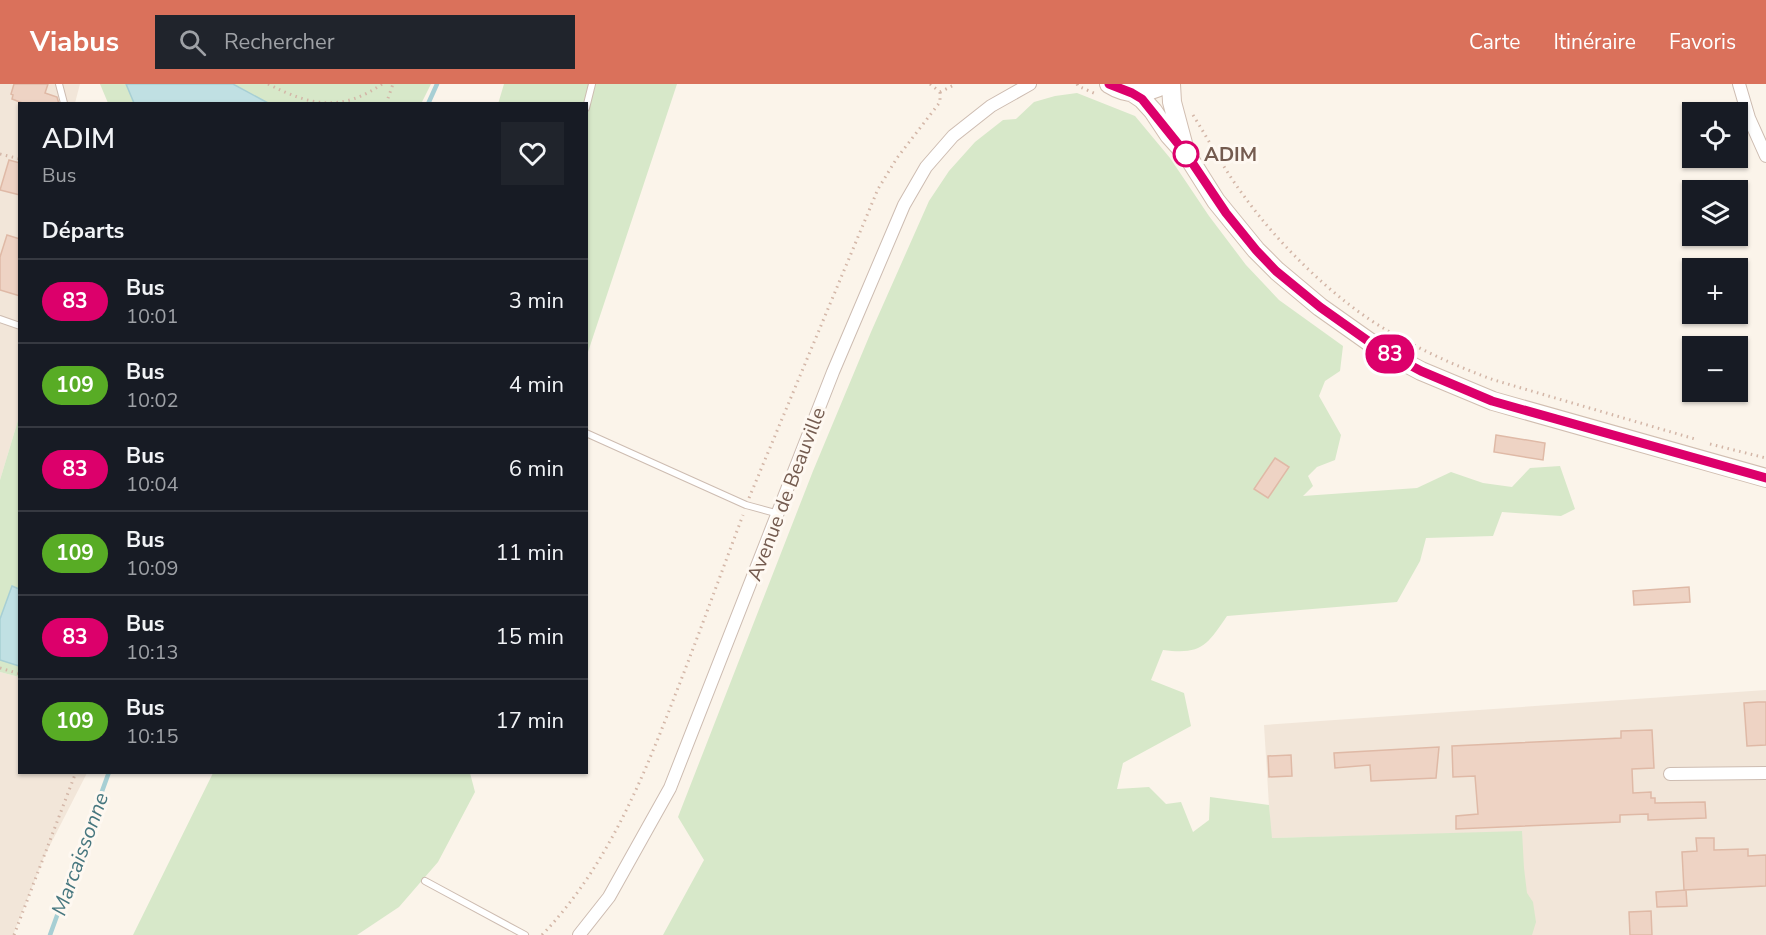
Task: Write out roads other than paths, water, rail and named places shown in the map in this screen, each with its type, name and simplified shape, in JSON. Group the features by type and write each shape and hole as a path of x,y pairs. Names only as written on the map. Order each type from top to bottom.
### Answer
{"main road":[{"path":"1109,84 1142,99 1153,111 1169,135 1187,155 1216,201 1276,271 1320,307 1378,348 1421,371 1492,401 1766,478"},
{"path":"1132,93 1144,92 1165,84"},
{"path":"1171,84 1172,102 1187,155"}],"street":[{"name":"Avenue de Beauville","path":"579,935 609,897 670,788 833,372 904,205 926,167 953,136 991,106 1030,84"},
{"path":"1740,84 1749,118 1766,156"},
{"path":"1670,774 1766,773"}],"lane":[{"path":"59,84 64,102"},
{"path":"588,102 592,84"},
{"path":"0,319 18,325"},
{"path":"588,435 746,505 779,514"},
{"path":"425,881 525,935"}],"water":[{"path":"126,84 233,84 266,102 134,102"},
{"path":"12,586 18,589 18,666 0,660 0,619"}],"waterway":[{"name":"Marcaissonne","path":"429,102 437,84"},
{"name":"Marcaissonne","path":"50,935 108,774"}],"place":[{"name":"ADIM","path":"1186,154"}]}
